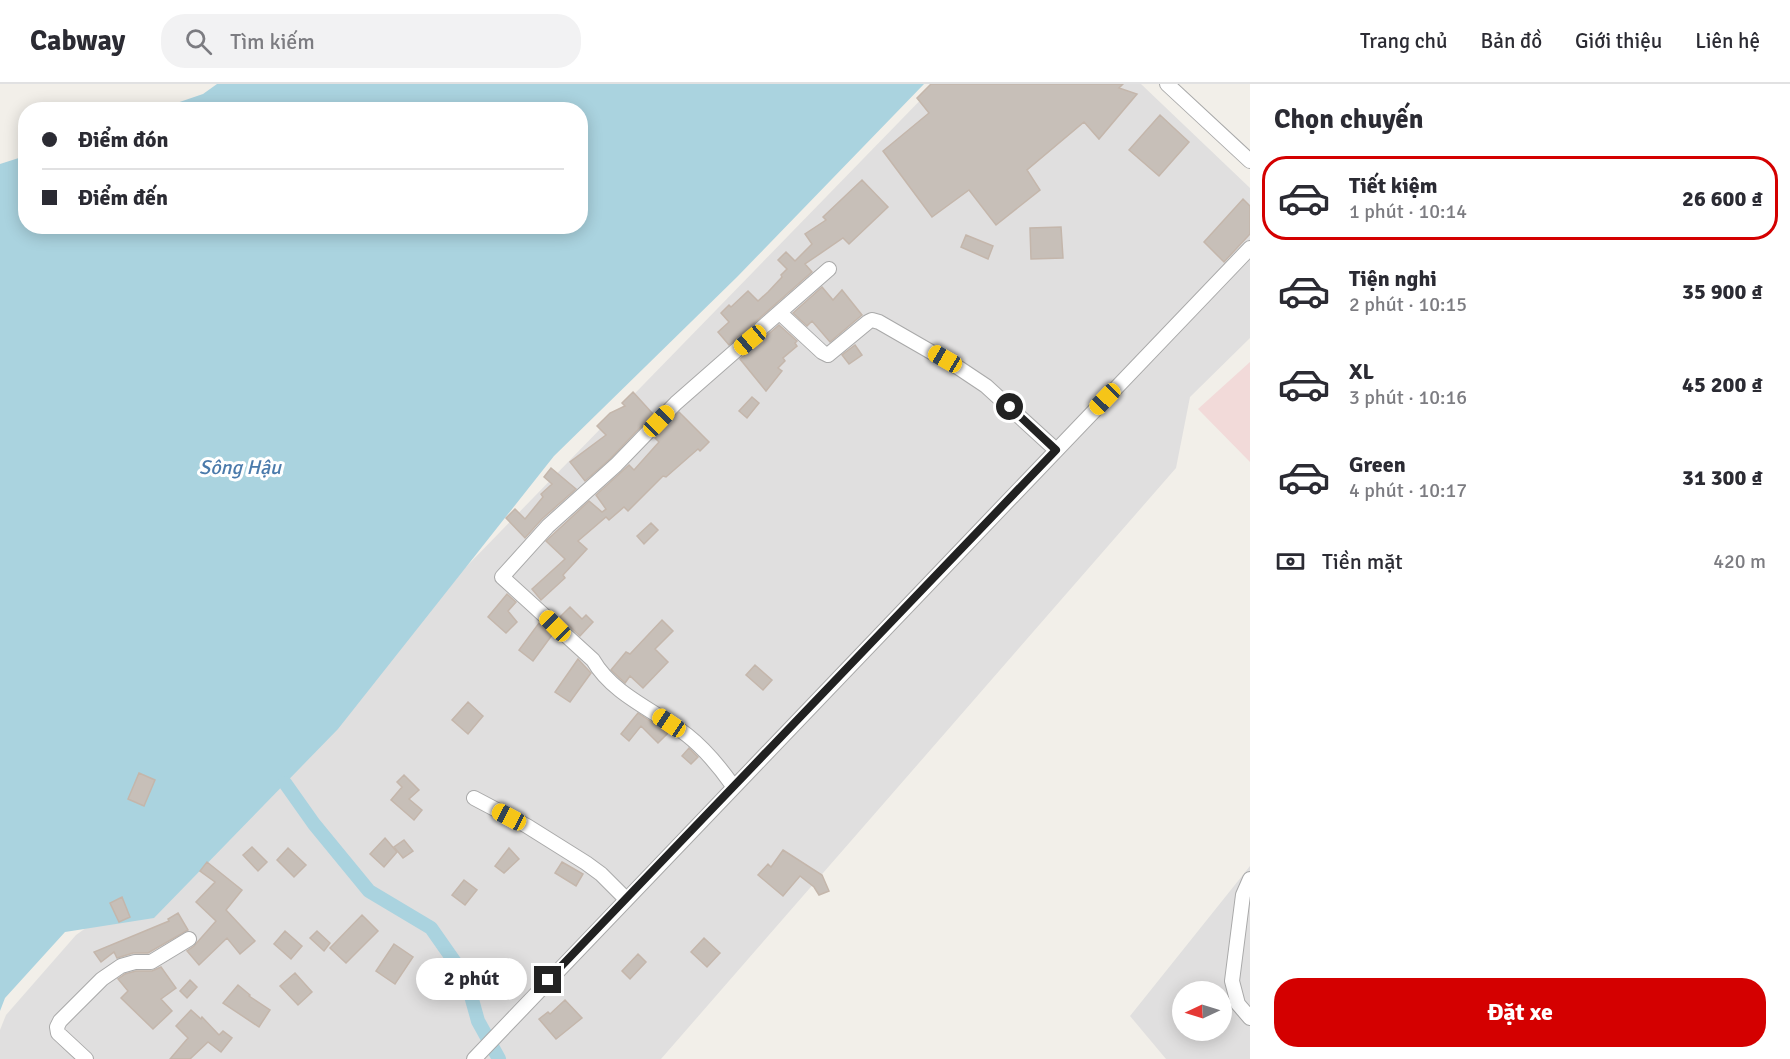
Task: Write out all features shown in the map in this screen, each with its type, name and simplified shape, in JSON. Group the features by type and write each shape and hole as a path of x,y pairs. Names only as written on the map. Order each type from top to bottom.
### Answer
{"street":[{"path":"1167,84 1250,161"},
{"path":"477,1055 1250,248"},
{"path":"733,786 714,759 686,734 601,674 593,660 502,577 548,526 616,465 676,403 830,269"},
{"path":"780,313 828,355 870,321 879,322 986,386 1056,450"},
{"path":"474,798 526,826 586,863 601,874 626,899"},
{"path":"1250,879 1243,895 1232,981 1238,1005 1250,1018"},
{"path":"86,1059 58,1033 57,1027 60,1021 102,979 121,966 135,962 151,962 189,939"}],"shaded area":[{"path":"936,84 1141,84 1250,188 1250,338 1190,397 1176,468 661,1059 0,1059 0,1030 6,1015 76,935 169,869"},
{"path":"1250,362 1250,462 1198,409"},
{"path":"1250,866 1250,1059 1166,1059 1130,1016"}],"water":[{"name":"Sông Hậu","path":"217,84 924,84 737,277 554,456 338,729 154,918 65,932 5,998 0,1011 0,164 18,158 18,234 588,234 588,102 180,102 203,94"}],"building":[{"path":"931,84 1123,84 1119,88 1137,94 1099,139 1084,122 1027,170 1040,190 996,225 969,190 932,217 883,151 929,113 917,98"},
{"path":"1160,115 1189,142 1159,176 1129,150"},
{"path":"862,180 888,207 849,244 843,238 805,264 812,272 729,345 718,332 729,322 721,313 748,291 758,301 768,292 787,269 778,260 786,252 795,261 812,244 805,234 826,220 823,217"},
{"path":"1243,199 1250,206 1250,234 1224,262 1204,242"},
{"path":"1061,227 1063,258 1031,259 1030,228"},
{"path":"966,235 993,246 988,259 961,247"},
{"path":"822,287 833,300 842,290 862,315 830,342 812,321 807,326 793,313"},
{"path":"779,325 797,341 795,343 797,346 783,358 785,361 778,368 782,371 766,391 740,359"},
{"path":"855,345 862,355 849,364 842,355"},
{"path":"633,392 653,414 610,459 585,481 570,462 606,435 597,426 610,413 625,406 622,403"},
{"path":"752,397 759,403 747,418 739,411"},
{"path":"679,412 709,442 666,477 663,476 628,511 624,507 609,520 606,517 578,541 587,549 563,575 565,578 541,600 532,589 565,559 546,541 589,501 602,512 606,509 596,495 629,465 634,470 659,442 655,438"},
{"path":"551,468 576,489 542,519 525,538 506,518 515,509 525,519 543,497 541,494 552,484 544,477"},
{"path":"651,523 658,530 644,544 637,536"},
{"path":"507,594 516,602 508,611 517,622 506,633 488,617"},
{"path":"570,607 582,619 586,615 593,622 580,636 560,617"},
{"path":"662,620 673,631 655,649 668,662 643,688 630,676 625,683 611,670 626,652 630,654"},
{"path":"539,623 552,635 533,661 519,650"},
{"path":"578,659 591,673 570,702 555,692"},
{"path":"755,665 772,680 763,690 746,675"},
{"path":"468,702 483,716 468,734 452,720"},
{"path":"638,713 668,733 658,743 641,726 629,741 621,734"},
{"path":"689,748 698,757 691,764 682,756"},
{"path":"139,773 155,780 144,806 128,799"},
{"path":"404,775 419,790 409,799 422,810 414,820 391,800 402,787 397,782"},
{"path":"385,838 397,852 384,867 370,854"},
{"path":"404,840 413,851 403,858 394,847"},
{"path":"252,847 267,862 258,871 243,855"},
{"path":"288,848 306,865 294,877 277,860"},
{"path":"509,848 519,859 504,873 495,866"},
{"path":"783,850 822,875 829,891 819,895 814,887 800,876 783,896 758,875 768,864 771,867"},
{"path":"207,862 242,890 226,910 255,941 240,954 227,938 199,965 187,951 216,921 196,902 215,882 200,871"},
{"path":"562,862 583,874 576,886 555,873"},
{"path":"464,880 477,890 465,905 452,895"},
{"path":"122,897 130,917 119,922 110,903"},
{"path":"178,913 188,930 148,953 133,953 117,958 114,952 101,962 94,952 169,921 168,919"},
{"path":"362,915 378,931 346,963 330,948"},
{"path":"285,931 302,946 291,959 274,944"},
{"path":"317,931 330,943 324,951 310,938"},
{"path":"704,938 720,953 707,967 691,952"},
{"path":"394,944 413,957 395,984 376,971"},
{"path":"638,954 646,962 630,979 622,971"},
{"path":"161,967 176,988 161,999 172,1011 153,1029 121,998 128,991 118,979 125,974 152,971"},
{"path":"295,973 312,992 298,1005 280,986"},
{"path":"190,980 197,987 187,998 180,991"},
{"path":"238,985 249,996 270,1010 259,1027 223,1003"},
{"path":"565,1000 582,1018 556,1039 539,1019 548,1012 550,1014"},
{"path":"191,1010 201,1019 202,1017 219,1035 223,1031 232,1038 221,1052 208,1042 190,1059 170,1059 188,1038 176,1026"}],"waterway":[{"path":"285,783 314,824 369,891 431,928 466,978 478,1021 499,1059"}],"route":[{"path":"548,980 1056,450 1010,407"}]}
